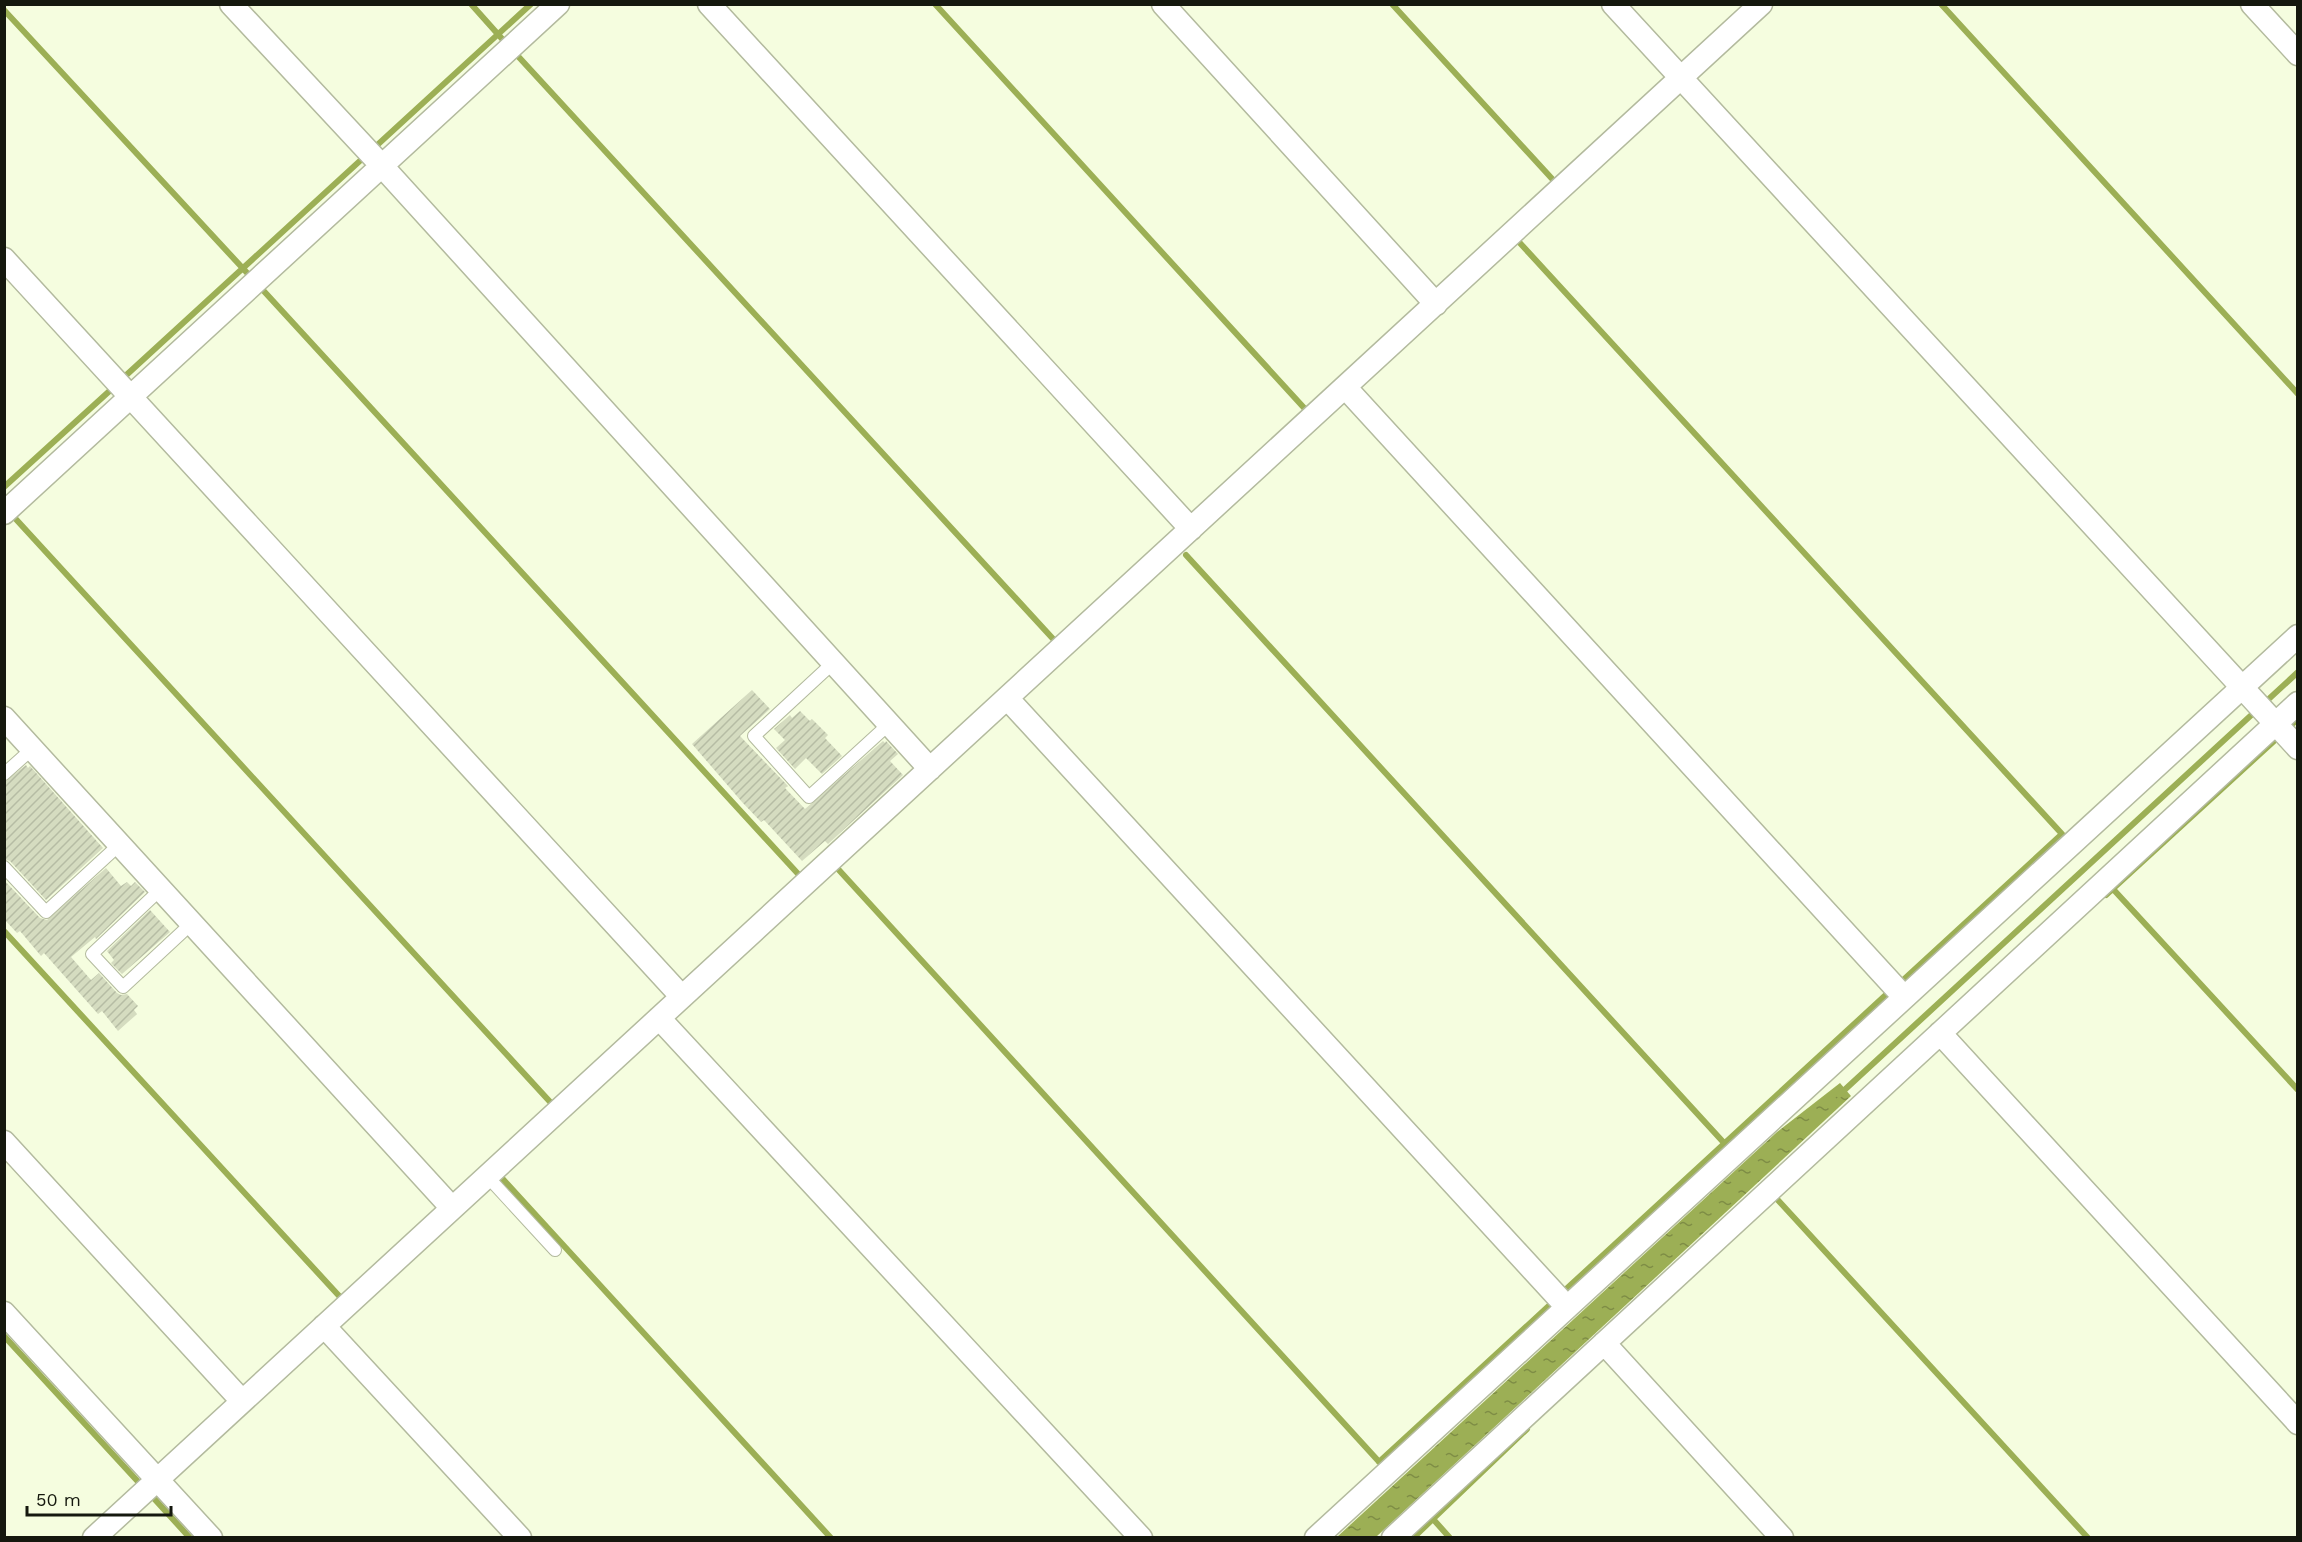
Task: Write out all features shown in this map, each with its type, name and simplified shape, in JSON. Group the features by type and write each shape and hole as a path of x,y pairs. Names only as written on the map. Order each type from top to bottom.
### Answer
{"street":[{"path":"231,4 374,157 930,769"},
{"path":"4,513 123,388 374,157 558,4"},
{"path":"709,4 1191,529"},
{"path":"1163,4 1436,304"},
{"path":"1613,4 2298,748"},
{"path":"94,1538 1761,4"},
{"path":"2252,4 2298,54"},
{"path":"4,259 682,997"},
{"path":"1345,387 1904,997"},
{"path":"1316,1538 1904,997 2245,690 2298,636"},
{"path":"1007,698 1567,1307"},
{"path":"1393,1538 1940,1033 2273,721 2298,703"},
{"path":"4,718 452,1208"},
{"path":"659,1018 1141,1538"},
{"path":"1940,1033 2298,1423"},
{"path":"4,1142 242,1401"},
{"path":"4,1313 156,1481 212,1538"},
{"path":"324,1326 520,1538"},
{"path":"1604,1343 1782,1538"}],"lane":[{"path":"833,663 754,736 809,797 889,724"},
{"path":"4,774 32,749"},
{"path":"4,867 46,912 120,844"},
{"path":"161,889 92,954 123,987 192,922"},
{"path":"487,1176 555,1250"}],"water":[{"path":"1840,1083 1851,1096 1376,1537 1337,1537 1777,1132"}],"building":[{"path":"752,690 770,709 740,736 788,786 785,788 805,809 883,741 885,743 886,741 898,754 890,761 903,775 828,844 825,841 802,861 764,820 761,822 742,802 692,744"},
{"path":"800,711 828,735 825,738 842,756 822,774 806,758 795,769 776,748 785,740 774,729 790,715 792,718"},
{"path":"26,765 28,768 30,766 103,848 46,900 10,861 4,859 4,782"},
{"path":"106,868 121,886 127,882 131,886 135,882 145,892 96,939 95,937 71,957 91,980 99,973 117,993 127,994 138,1006 134,1010 137,1014 118,1031 102,1011 98,1014 44,953 41,956 20,931 17,933 4,919 4,880 40,918 47,920"},
{"path":"150,910 170,932 122,974 111,963 114,960 107,951"}],"waterway":[{"path":"471,4 504,41"},
{"path":"122,379 531,4"},
{"path":"935,4 1306,410"},
{"path":"1392,4 1555,182"},
{"path":"1941,4 2298,394"},
{"path":"4,10 249,275"},
{"path":"516,54 1055,641"},
{"path":"1519,242 2062,834 1900,983"},
{"path":"261,288 800,876"},
{"path":"4,487 115,386"},
{"path":"13,516 552,1104"},
{"path":"1186,555 1725,1144"},
{"path":"1839,1095 2298,672"},
{"path":"2290,726 2298,719"},
{"path":"2106,895 2274,741"},
{"path":"838,869 1382,1465"},
{"path":"2113,889 2298,1090"},
{"path":"4,931 341,1298"},
{"path":"1563,1292 1889,992"},
{"path":"501,1177 831,1538"},
{"path":"1776,1198 2088,1538"},
{"path":"1379,1462 1552,1303"},
{"path":"4,1336 142,1486"},
{"path":"1413,1538 1527,1429"},
{"path":"149,1493 190,1538"},
{"path":"1433,1519 1450,1538"}]}
